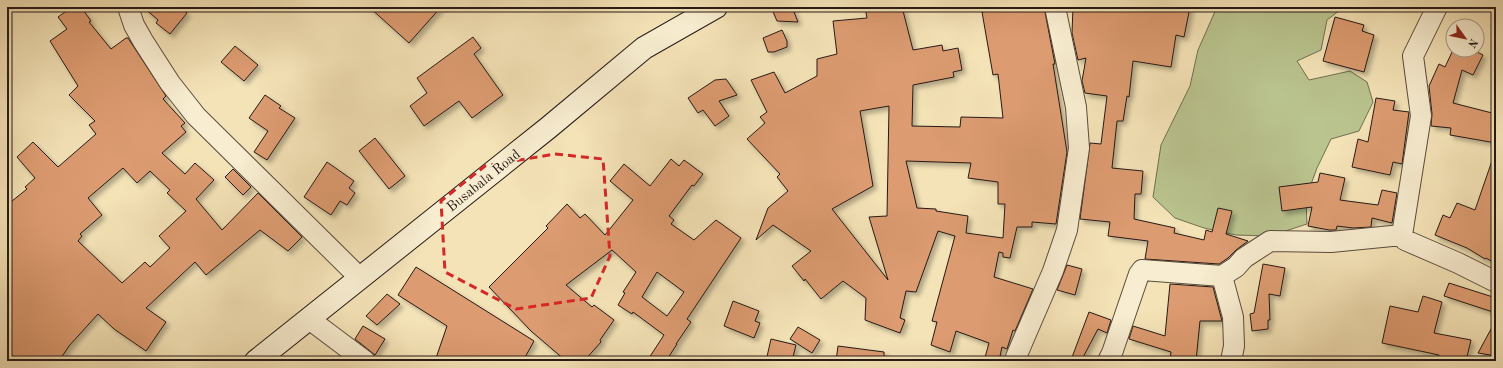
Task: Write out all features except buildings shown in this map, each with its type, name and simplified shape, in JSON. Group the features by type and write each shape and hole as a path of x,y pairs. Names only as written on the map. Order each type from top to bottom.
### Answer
{"street":[{"path":"128,7 134,25 143,41 170,83 196,116 360,278"},
{"name":"Busabala Road","path":"256,361 548,128 644,48 716,7"},
{"path":"1018,361 1016,357 1053,271 1067,230 1079,148 1076,107 1055,7"},
{"path":"1437,7 1413,56 1421,116 1402,235 1405,240 1458,263 1496,282"},
{"path":"1108,361 1139,274 1142,270 1222,276 1270,240 1325,242 1402,235"},
{"path":"1222,276 1233,317 1234,346 1231,361"},
{"path":"309,319 365,361"}],"highlighted area":[{"path":"555,154 603,159 610,256 591,298 516,309 445,272 441,201 485,166"}],"green space":[{"path":"1217,7 1344,7 1327,20 1321,50 1297,61 1309,80 1350,71 1367,82 1373,102 1359,131 1331,139 1317,168 1306,198 1307,224 1270,236 1236,235 1204,228 1175,218 1153,197 1161,145 1190,86 1198,50"}]}
